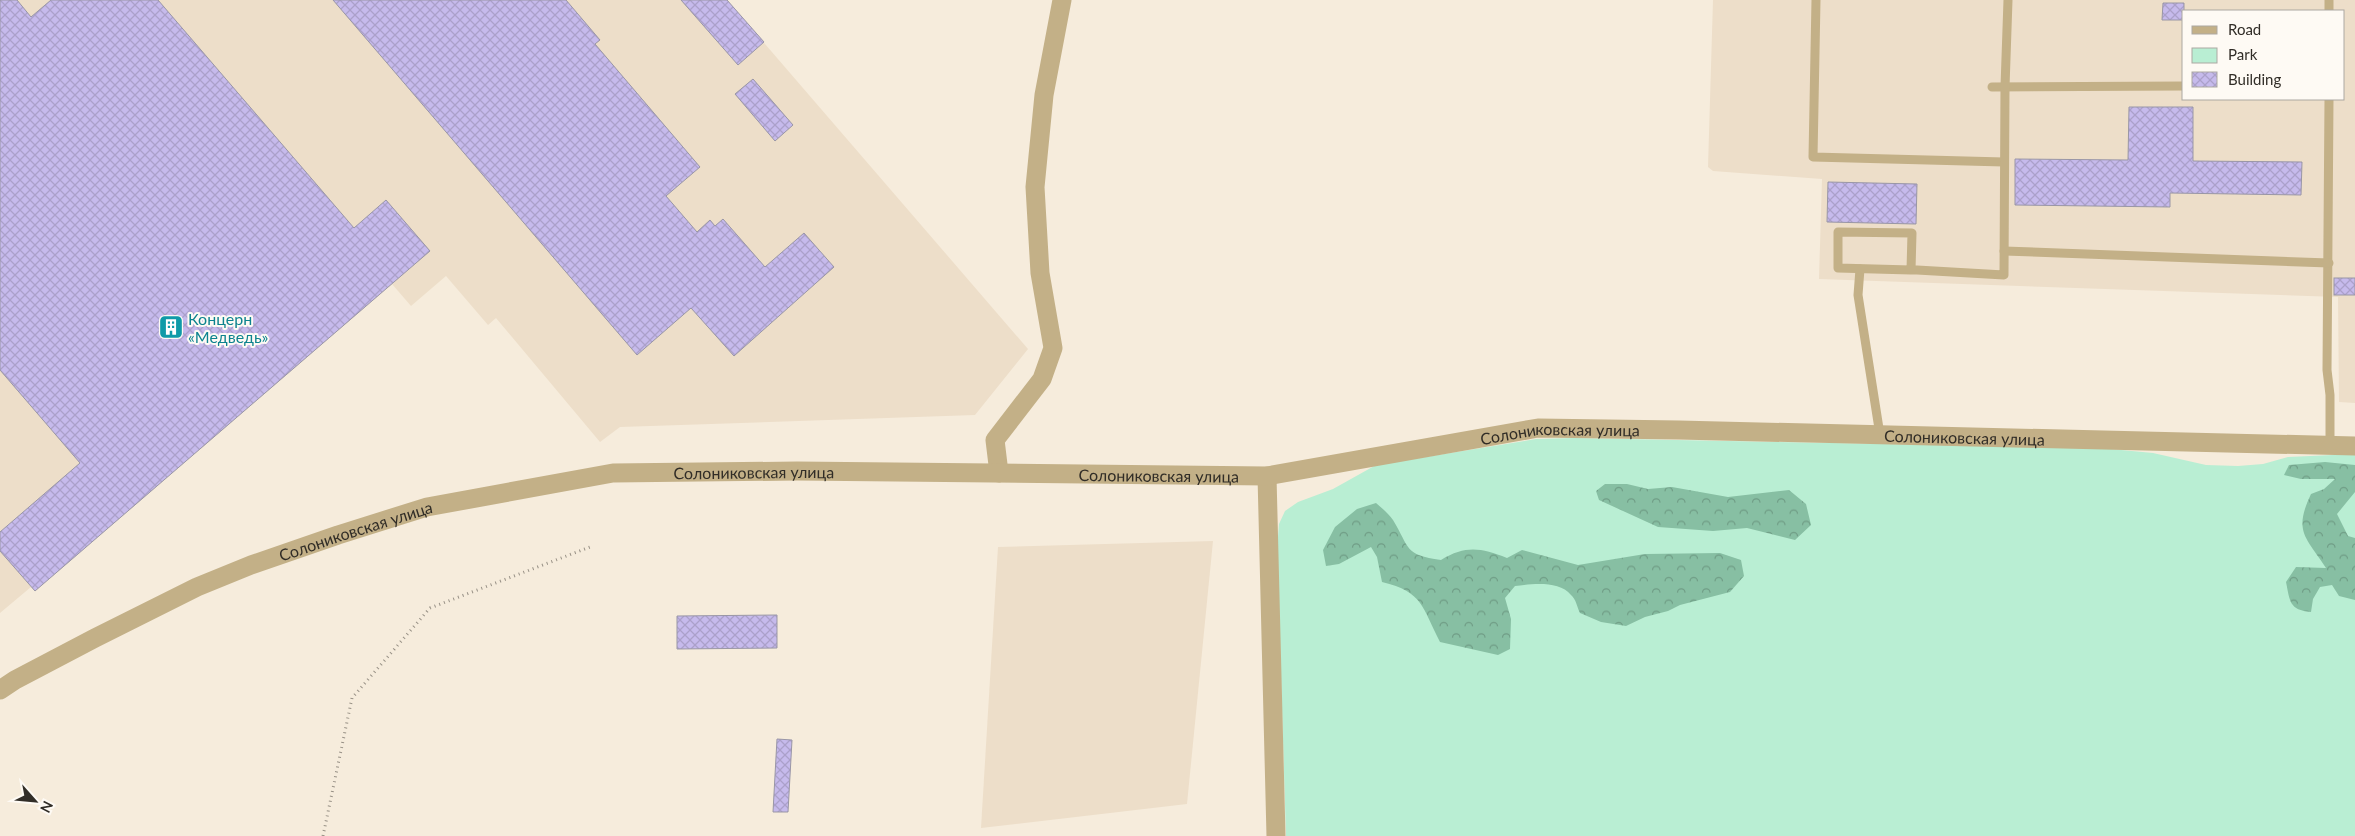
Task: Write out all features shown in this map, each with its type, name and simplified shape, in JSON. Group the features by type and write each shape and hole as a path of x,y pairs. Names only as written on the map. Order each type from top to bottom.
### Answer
{"street":[{"path":"999,473 995,440 1042,379 1053,348 1040,273 1035,187 1044,96 1062,0"},
{"name":"Солониковская улица","path":"0,690 15,680 95,638 197,587 251,565 427,507 613,473 797,471 1266,476 1538,428 1880,434 2355,446"},
{"path":"1266,476 1276,836"}],"lane":[{"path":"1816,0 1812,156 2004,162"},
{"path":"1911,270 1912,233 1838,232 1838,268 1911,270 2004,276 2005,87 2008,0"},
{"path":"1992,87 2182,86"},
{"path":"2329,100 2327,370 2330,395 2330,445"},
{"path":"2004,251 2329,263"},
{"path":"1860,269 1858,295 1880,434"}],"path":[{"path":"323,836 352,698 430,608 590,547"}],"shaded area":[{"path":"0,0 727,0 1028,349 975,415 620,427 600,442 496,318 488,325 446,276 411,306 392,284 35,591 31,587 0,613"},
{"path":"1713,0 2355,0 2355,403 2339,402 2338,297 1819,279 1822,179 1713,171 1708,167"},
{"path":"1213,541 1187,804 981,828 998,547"}],"green space":[{"path":"1574,438 2100,448 2153,453 2206,465 2238,466 2263,464 2288,457 2355,454 2355,836 1286,836 1277,549 1279,524 1285,511 1298,502 1333,489 1376,465 1536,439"},
{"path":"2325,462 2355,465 2355,492 2337,514 2348,536 2355,538 2355,600 2339,596 2332,585 2320,587 2313,599 2311,612 2294,607 2288,594 2286,582 2296,567 2326,568 2304,534 2303,517 2311,494 2324,489 2335,479 2301,479 2284,475 2289,465"},
{"path":"1605,484 1627,484 1648,489 1672,487 1728,497 1789,490 1806,504 1811,525 1795,540 1747,528 1713,531 1658,527 1599,500 1596,491"},
{"path":"1376,503 1391,518 1410,549 1420,556 1429,558 1441,560 1466,550 1481,550 1507,558 1522,550 1578,565 1645,554 1720,553 1741,560 1744,576 1730,592 1680,605 1668,611 1645,617 1626,626 1601,622 1580,613 1573,597 1566,590 1559,587 1544,584 1515,586 1505,598 1511,619 1510,649 1498,655 1440,642 1425,611 1414,596 1396,586 1382,582 1377,557 1371,547 1339,564 1326,566 1323,550 1335,527 1357,509"}],"building":[{"name":"Концерн «Медведь»","path":"0,0 17,0 31,17 51,0 158,0 354,228 386,200 430,251 35,591 0,551 0,532 80,463 0,370"},
{"path":"333,0 566,0 600,40 595,44 700,167 666,196 697,232 710,220 715,226 723,219 765,267 804,233 834,267 734,356 691,308 637,355"},
{"path":"681,0 727,0 764,42 738,65"},
{"path":"2163,3 2184,3 2182,20 2162,20"},
{"path":"753,79 793,125 775,141 735,94"},
{"path":"2129,107 2193,107 2193,161 2302,162 2301,195 2170,193 2170,207 2015,205 2015,159 2128,160"},
{"path":"1828,182 1917,184 1916,224 1827,222"},
{"path":"2334,278 2355,278 2355,295 2334,295"},
{"path":"777,615 777,648 677,649 677,616"},
{"path":"777,739 792,740 788,812 773,812"}],"place":[{"name":"Концерн «Медведь»","path":"171,327"}]}
